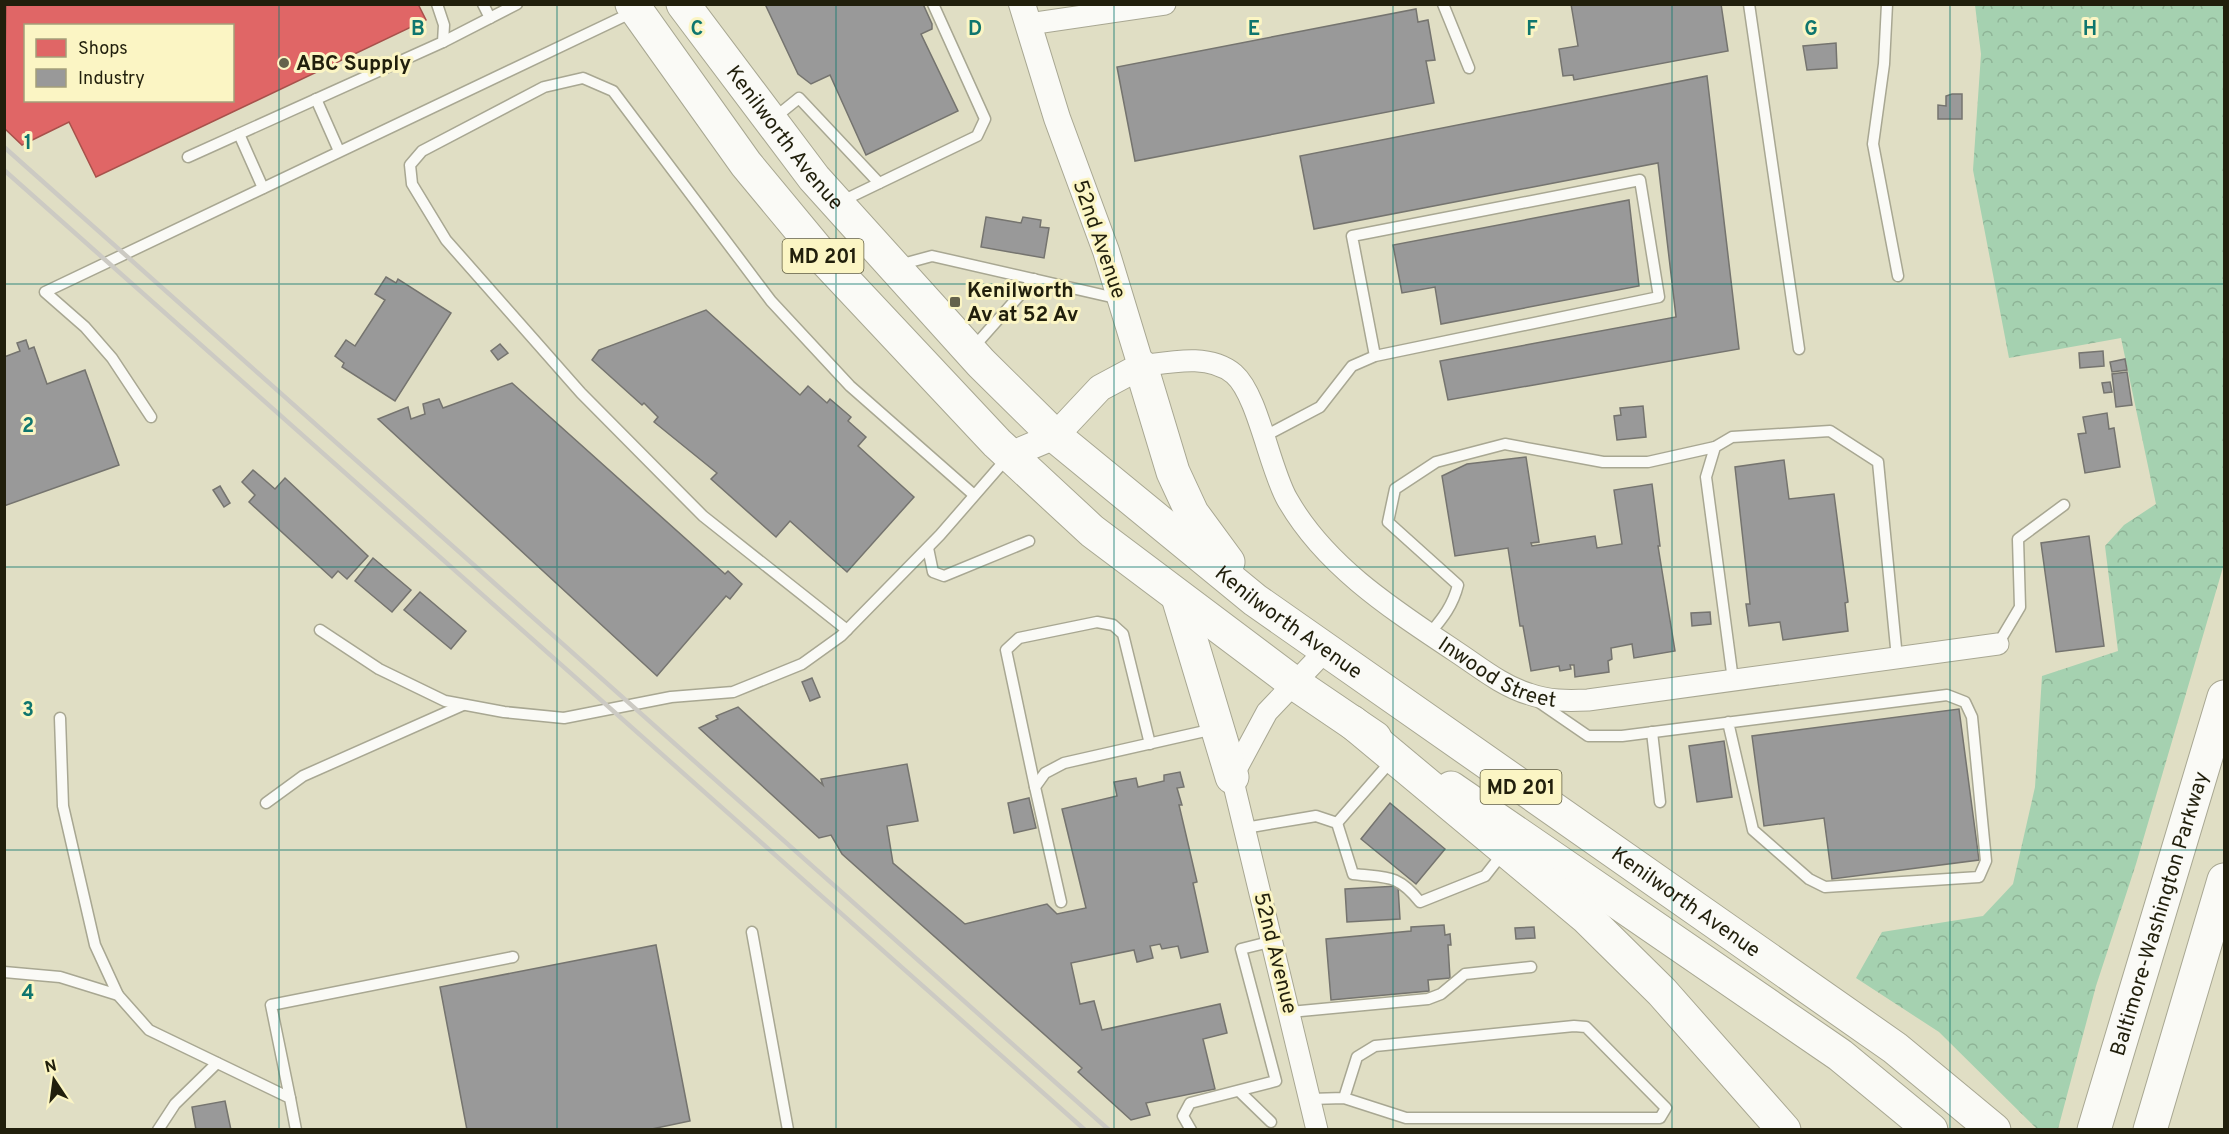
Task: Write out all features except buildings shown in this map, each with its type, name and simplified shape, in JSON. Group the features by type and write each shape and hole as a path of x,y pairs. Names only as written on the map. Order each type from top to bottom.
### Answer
{"main road":[{"name":"Kenilworth Avenue","path":"683,4 771,122 837,204 970,351 1055,436 1255,600 1895,1048 1994,1130"},
{"name":"Kenilworth Avenue","path":"634,7 746,164 828,263 922,366 1010,455 1092,531 1294,683 1840,1055 1930,1130"},
{"path":"1141,366 1173,472 1192,513 1255,600"},
{"path":"1178,597 1232,777"},
{"name":"Baltimore-Washington Parkway","path":"2094,1130 2224,697"},
{"path":"1352,722 1586,917 1662,992 1784,1130"},
{"path":"2150,1130 2224,880"}],"street":[{"path":"1025,14 1165,4"},
{"name":"52nd Avenue","path":"1025,14 1057,118 1121,299 1141,366"},
{"name":"Inwood Street","path":"1141,366 1196,361 1216,364 1232,373 1243,383 1286,498 1308,532 1341,567 1430,633 1491,676 1528,694 1556,701 1588,700 1998,644"},
{"path":"1010,455 1055,436 1100,387 1141,366"},
{"path":"1232,777 1267,712 1326,650"},
{"name":"52nd Avenue","path":"1232,777 1317,1130"}],"lane":[{"path":"437,4 444,25 443,42"},
{"path":"483,4 490,18"},
{"path":"188,157 443,42 517,4"},
{"path":"837,204 977,136 985,119 933,4"},
{"path":"1443,4 1470,68"},
{"path":"1749,4 1799,349"},
{"path":"1887,4 1884,64 1873,144 1898,276"},
{"path":"151,417 112,358 85,327 45,292 634,7"},
{"path":"847,630 704,516 581,393 446,240 411,184 410,165 422,151 544,87 583,78 613,91 771,301 850,386 974,495"},
{"path":"771,122 799,98 879,183"},
{"path":"316,99 339,151"},
{"path":"239,134 263,188"},
{"path":"1263,437 1320,407 1352,366 1375,356 1659,297 1640,180 1352,236 1375,356"},
{"path":"892,266 932,256 1121,299"},
{"path":"970,351 1034,279"},
{"path":"1430,633 1444,617 1455,599 1458,585 1388,522 1395,489 1436,462 1505,444 1603,462 1648,462 1715,447 1732,436 1830,431 1878,462 1897,658"},
{"path":"1715,447 1706,477 1733,680"},
{"path":"320,630 379,669 445,701 464,704 564,718 671,697 733,692 802,664 847,630 928,548 1010,455"},
{"path":"1998,644 2020,607 2018,539 2064,505"},
{"path":"928,548 933,572 944,576 1029,541"},
{"path":"1061,902 1006,650 1019,638 1096,622 1113,625 1123,634 1150,744"},
{"path":"1528,694 1588,736 1652,732 1728,722 1947,695 1965,702 1972,717 1986,861 1978,877 1825,887 1809,879 1752,830 1728,722"},
{"path":"266,803 303,776 464,704"},
{"path":"60,718 63,806 95,945 118,995 149,1030 290,1098"},
{"path":"1035,787 1045,773 1064,763 1217,728"},
{"path":"1652,732 1660,802"},
{"path":"1336,823 1394,757"},
{"path":"1245,828 1316,816 1336,823"},
{"path":"1336,823 1353,874 1396,879 1409,888 1420,902 1485,876 1506,850"},
{"path":"752,933 788,1130"},
{"path":"1191,1130 1183,1116 1190,1103 1276,1081 1241,949 1273,941"},
{"path":"296,1130 271,1005 513,957"},
{"path":"1290,1012 1428,999 1441,994 1465,974 1532,967"},
{"path":"4,972 60,977 118,995"},
{"path":"1310,1099 1344,1098 1406,1118 1660,1118 1666,1108 1586,1027 1574,1026 1375,1046 1357,1058 1344,1098"},
{"path":"158,1130 175,1104 217,1063"},
{"path":"1239,1091 1271,1122"}],"green space":[{"path":"1975,5 2224,5 2224,564 2136,864 2096,986 2058,1129 2037,1129 1939,1032 1856,978 1882,932 1983,916 2013,884 2035,787 2042,676 2118,651 2105,546 2124,525 2156,504 2121,338 2009,358 1973,170 1981,54"}],"railway":[{"path":"4,147 1109,1130"},
{"path":"4,170 1085,1130"}],"place":[{"name":"ABC Supply","path":"284,63"},
{"name":"Kenilworth Av at 52 Av","path":"955,302"}]}
